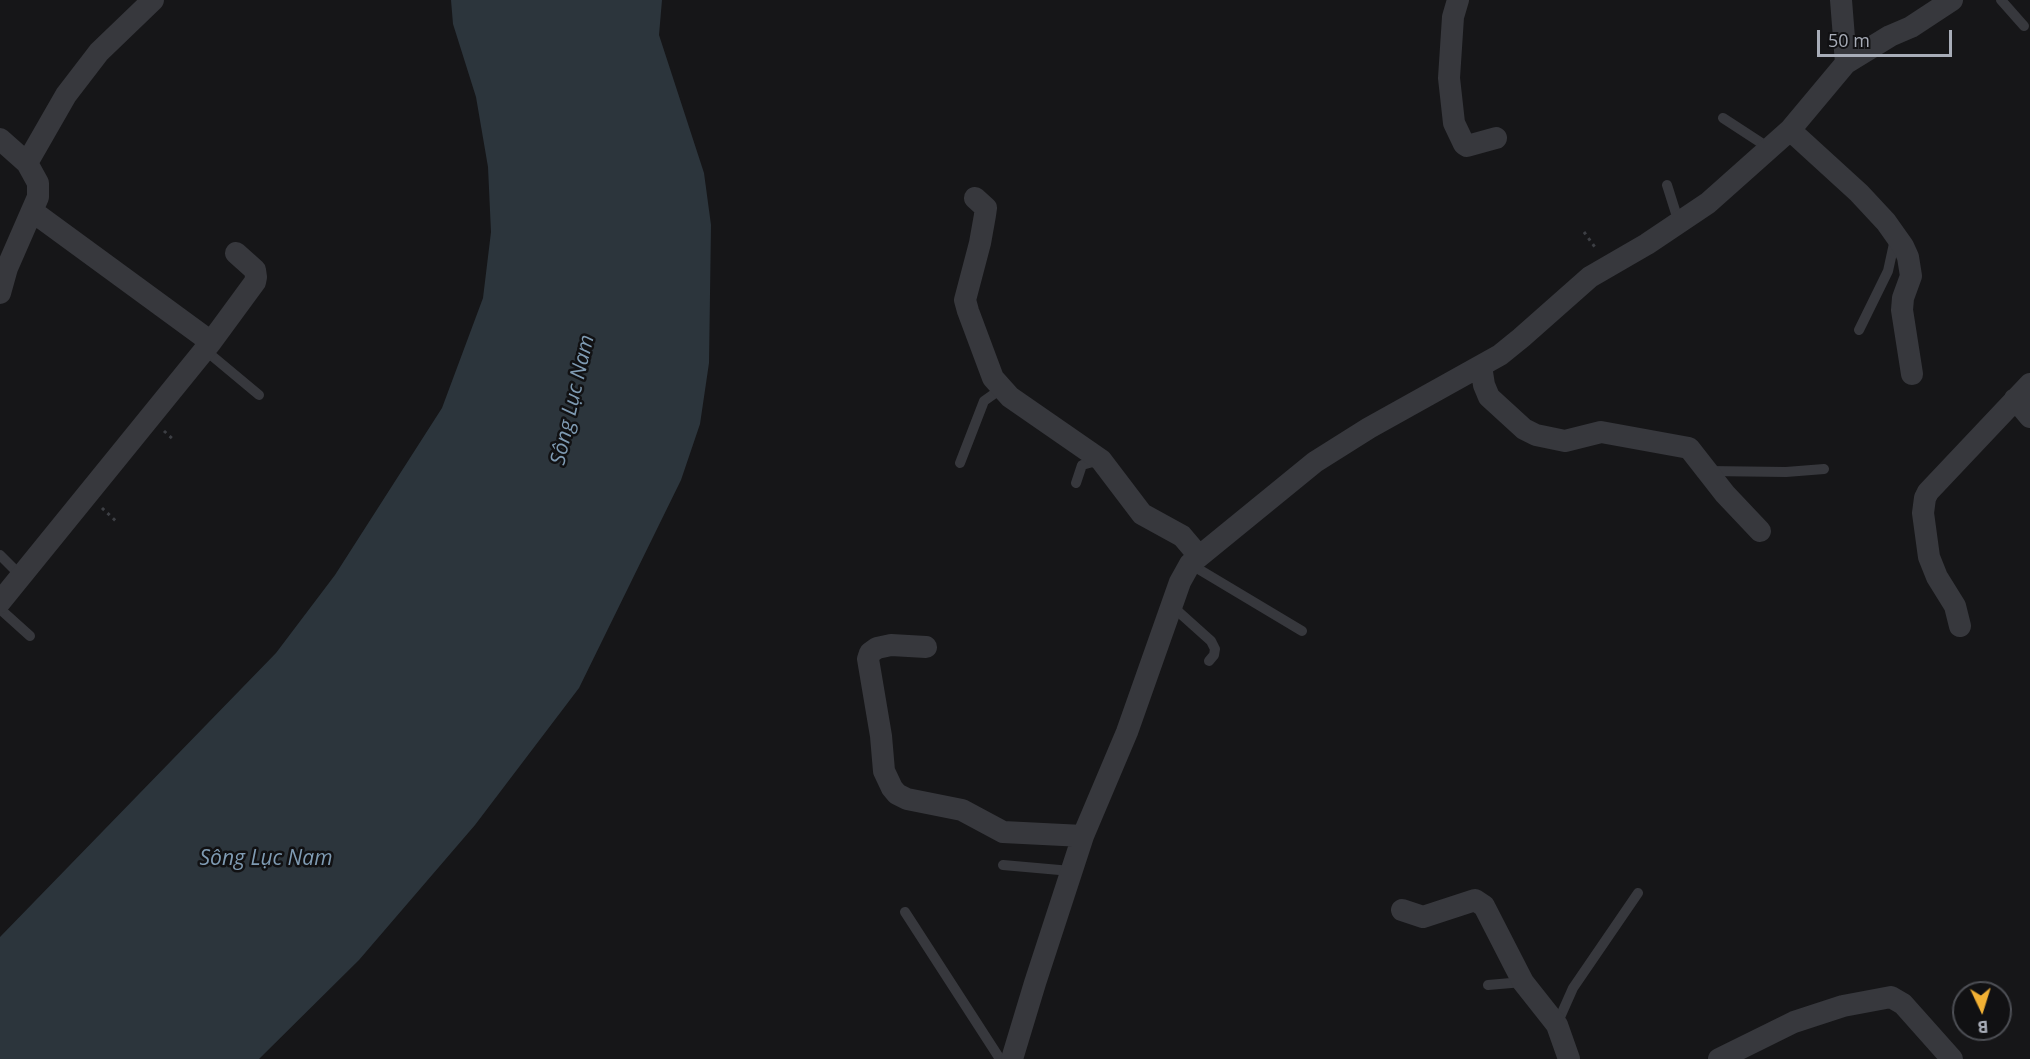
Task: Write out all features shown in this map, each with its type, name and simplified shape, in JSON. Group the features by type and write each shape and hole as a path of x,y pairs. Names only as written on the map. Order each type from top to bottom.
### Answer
{"street":[{"path":"27,164 66,95 99,51 153,0"},
{"path":"1458,0 1453,17 1449,78 1454,123 1467,146 1496,138"},
{"path":"1841,0 1846,63"},
{"path":"1012,1059 1083,836 1127,732 1180,582 1195,560 1301,473 1338,446 1481,366 1521,338 1590,277 1708,203 1790,130 1846,63 1890,36 1911,27 1952,0"},
{"path":"1790,130 1859,193 1896,236 1908,257 1911,276 1903,298 1902,310 1912,374"},
{"path":"0,139 27,164 40,189 8,267 0,293"},
{"path":"975,198 986,208 980,243 965,300 990,369 1001,389 1045,423 1101,460 1142,514 1182,536 1195,560"},
{"path":"32,211 208,346"},
{"path":"0,602 208,346 256,278 255,270 236,253"},
{"path":"1481,366 1484,385 1489,397 1517,424 1536,435 1565,441 1601,432 1689,448 1725,494 1760,531"},
{"path":"1960,626 1955,606 1937,577 1929,556 1923,513 1925,498 1928,492 2022,391 2030,417"},
{"path":"926,647 891,645 870,652 868,659 881,736 884,771 892,788 897,794 907,799 962,810 1003,832 1083,836"},
{"path":"1402,910 1423,917 1475,900 1480,902 1523,982 1557,1025 1569,1059"},
{"path":"1719,1059 1794,1022 1843,1006 1891,997 1903,1004 1952,1059"}],"lane":[{"path":"2001,0 2024,26"},
{"path":"1724,118 1769,148"},
{"path":"1667,185 1679,223"},
{"path":"1859,330 1888,271 1896,236"},
{"path":"208,346 259,395"},
{"path":"960,463 984,401 1001,389"},
{"path":"1076,483 1082,465 1101,460"},
{"path":"1708,471 1786,472 1824,469"},
{"path":"0,555 21,576"},
{"path":"1195,560 1302,631"},
{"path":"1172,606 1212,641 1215,649 1209,661"},
{"path":"0,609 30,636"},
{"path":"1003,866 1071,871"},
{"path":"1557,1025 1573,988 1638,893"},
{"path":"905,912 1000,1059"},
{"path":"1488,985 1523,982"}],"water":[{"name":"Sông Lục Nam","path":"451,0 662,0 659,35 704,173 711,225 709,363 700,424 681,480 579,688 475,825 359,960 259,1059 0,1059 0,937 276,653 335,575 442,408 483,298 491,232 488,167 476,97 453,24"}]}
